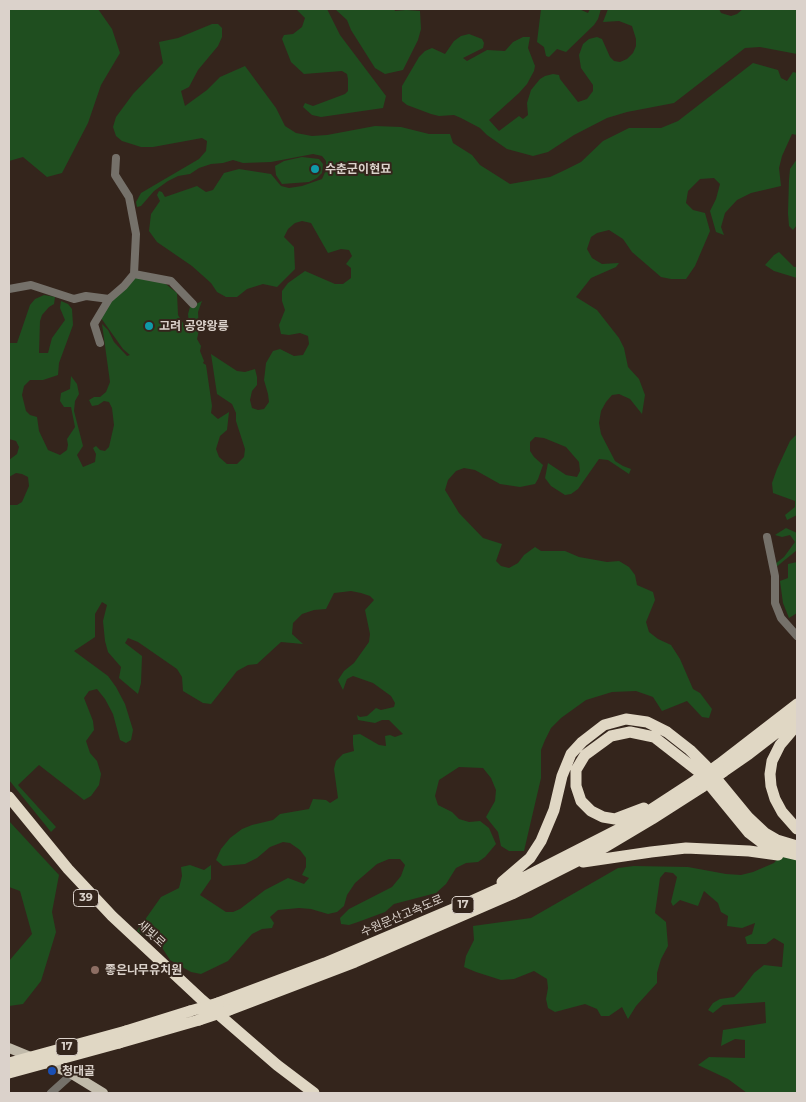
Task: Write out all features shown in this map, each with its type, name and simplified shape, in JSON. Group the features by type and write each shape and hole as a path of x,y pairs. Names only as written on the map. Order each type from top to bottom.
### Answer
{"highway":[{"name":"수원문산고속도로","path":"9,1073 120,1043 229,1010 380,951 497,901 574,864 644,824 720,769 797,704"},
{"name":"수원문산고속도로","path":"720,769 749,754 797,717"},
{"path":"467,903 509,877 530,858 541,841 554,810 562,776 571,754 582,742 604,725 626,719 647,722 667,732 690,750 706,766 765,833 797,852"},
{"path":"797,725 780,745 772,761 770,774 775,799 782,812 797,829"},
{"path":"671,797 615,819 603,817 591,811 581,801 576,786 576,770 585,755 611,736 630,732 654,737 698,772 749,833 766,846 797,852"},
{"name":"수원문산고속도로","path":"9,1063 190,1012 325,963 529,875 627,825 671,797 699,783"},
{"name":"새빛로","path":"9,797 68,880 272,1071 302,1093"},
{"name":"새빛로","path":"9,808 38,839"},
{"path":"574,864 686,848 749,851 775,855 797,852"},
{"name":"새빛로","path":"186,991 314,1093"}],"main road":[{"path":"9,1048 72,1074 103,1093"}],"street":[{"path":"100,343 94,324 109,299 134,274 136,234 129,196 115,175 116,158"},
{"path":"134,274 171,281 193,304"},
{"path":"9,289 31,286 74,299 86,296 109,299"},
{"path":"767,537 775,576 775,603 781,618 797,636"},
{"path":"51,1093 72,1074"}],"green space":[{"path":"9,9 98,9 112,29 120,53 101,85 88,123 62,173 47,177 23,157 9,161"},
{"path":"296,9 327,9 340,35 386,96 383,108 321,117 312,115 303,107 305,103 313,106 345,94 348,91 348,79 347,74 342,71 304,74 291,62 282,39 284,35 293,34 302,27 305,18"},
{"path":"335,9 420,11 421,29 418,40 403,70 385,74 375,68 351,30 347,20"},
{"path":"541,9 579,9 588,13 590,9 601,9 594,25 566,52 557,49 549,57 546,56 544,47 537,42"},
{"path":"608,9 719,9 721,13 731,16 743,9 797,9 797,54 760,47 745,48 674,103 607,118 574,135 548,152 533,156 507,149 480,128 454,115 439,116 431,114 407,105 402,101 402,86 419,57 425,51 432,48 445,54 454,41 461,36 469,34 482,39 484,43 483,48 463,58 467,61 487,50 505,51 513,42 523,37 530,37 528,48 535,66 534,71 527,84 519,93 489,120 499,131 519,116 523,119 528,115 527,103 531,90 545,76 559,75 578,102 587,99 593,91 593,85 581,68 579,55 583,44 589,39 597,37 602,39 610,57 614,61 620,62 627,59 633,53 636,46 632,26 619,21 603,22"},
{"path":"212,24 218,24 222,28 222,37 218,46 198,70 189,87 181,91 185,106 207,90 220,77 245,66 276,108 285,126 296,133 312,136 327,135 375,126 401,127 429,134 450,134 453,143 472,155 480,165 510,184 550,177 565,170 581,162 603,141 629,128 661,128 678,121 753,63 778,70 781,78 787,81 793,72 797,73 797,135 792,134 782,156 779,168 781,186 751,193 737,200 725,213 721,227 724,235 716,232 710,211 720,184 714,178 700,179 688,191 686,203 693,210 705,213 710,231 695,266 686,279 661,277 632,252 623,239 609,230 597,233 591,237 587,249 592,258 602,264 619,263 616,267 591,278 576,297 597,310 619,338 624,348 628,367 639,379 645,395 642,414 630,399 619,394 612,395 601,411 599,423 601,434 615,461 631,469 629,474 608,460 599,459 578,489 571,494 565,495 551,486 545,478 548,463 566,475 577,477 580,471 579,462 566,447 544,438 535,437 530,442 530,451 543,465 535,484 520,487 500,484 475,470 464,468 456,471 448,480 445,490 459,513 483,538 502,544 496,561 501,566 509,568 518,563 524,555 535,547 541,551 565,551 579,557 607,562 619,561 629,567 635,575 637,585 653,592 655,600 646,622 649,632 671,645 680,659 693,689 700,693 712,709 709,718 702,717 687,701 662,711 653,697 636,691 612,692 586,700 561,718 551,728 545,740 541,750 541,778 524,851 509,851 501,846 498,832 486,817 495,801 496,790 491,778 483,768 459,767 439,780 435,796 438,805 452,812 459,819 469,822 480,821 489,828 496,844 485,857 478,862 466,863 456,868 446,884 436,893 394,904 385,912 349,925 341,924 340,918 349,909 392,887 401,876 405,865 400,859 389,859 377,864 355,883 347,895 344,906 337,912 328,914 299,908 278,910 270,917 274,923 272,928 262,929 252,934 228,961 201,974 191,972 170,960 161,946 137,931 161,897 179,888 182,876 181,867 190,865 204,870 211,865 211,879 200,895 226,912 240,909 265,890 288,878 304,884 309,878 302,875 306,867 306,858 300,850 290,843 283,842 270,847 257,858 245,864 223,866 216,860 221,849 230,838 242,829 273,820 280,814 309,809 313,799 326,800 330,803 338,798 334,769 336,761 343,754 354,751 353,735 360,734 379,745 386,746 385,736 395,737 403,734 389,720 375,723 358,720 357,715 360,717 367,716 376,708 381,710 394,707 395,703 391,696 373,683 353,676 347,679 343,690 338,680 344,671 354,663 369,642 370,634 365,610 374,600 370,596 351,591 334,593 326,609 302,614 293,623 292,634 303,644 281,642 257,664 248,665 237,671 211,704 203,703 183,691 182,677 177,669 138,642 128,638 125,643 142,656 141,683 138,694 119,678 121,667 108,652 105,641 103,621 107,605 102,602 95,614 95,637 74,651 108,676 116,687 125,704 133,730 131,740 126,743 120,740 113,714 105,699 97,689 89,691 84,698 93,721 94,730 86,741 90,753 97,761 101,774 99,785 91,796 84,800 39,765 18,785 56,827 51,832 9,780 9,505 17,505 22,502 29,486 28,477 22,474 16,473 9,477 9,460 17,454 19,447 16,441 9,439 9,343 17,343 30,305 35,299 44,295 55,297 54,304 42,315 40,321 39,353 48,353 52,338 65,320 60,308 61,301 68,304 72,309 73,325 59,363 58,375 43,380 30,380 24,386 22,395 26,411 30,415 37,417 39,431 48,450 60,455 67,450 67,439 75,427 71,407 64,407 60,401 61,393 70,389 71,376 77,384 79,394 75,401 74,411 83,446 77,455 83,467 95,462 96,454 93,448 96,446 100,450 105,451 109,447 114,425 112,408 109,402 104,401 92,406 89,400 94,397 100,397 106,392 110,382 102,324 108,330 114,342 127,356 130,355 123,349 101,318 115,295 133,277 162,281 177,293 178,315 190,334 188,314 190,307 202,301 198,312 199,330 197,339 201,346 200,351 203,363 206,365 212,406 211,413 218,419 229,412 227,430 220,436 216,449 219,457 227,464 237,464 244,457 245,449 236,421 236,413 232,404 217,394 211,354 237,371 245,372 255,369 257,385 252,391 250,400 252,408 264,409 269,402 264,380 266,363 273,351 280,349 294,356 303,355 309,344 308,336 300,333 281,334 279,325 285,310 282,301 282,291 288,283 305,271 335,284 343,284 351,278 351,268 346,264 352,256 349,250 341,249 328,253 311,223 302,221 295,223 288,229 284,237 294,247 295,269 277,287 263,284 247,289 237,297 226,297 217,292 211,283 192,266 157,242 149,231 151,214 160,201 157,195 159,191 165,197 197,186 206,192 213,190 224,173 239,169 271,174 281,186 289,188 322,179 326,170 326,161 322,156 313,154 271,162 243,163 233,160 211,164 199,168 190,174 178,176 168,181 154,191 141,206 137,207 136,202 141,193 199,159 206,151 207,141 202,138 153,147 141,147 122,141 116,136 113,127 116,117 133,94 163,63 159,42 178,38"},
{"path":"302,157 319,159 323,164 322,173 309,182 282,184 276,175 275,166 284,161"},
{"path":"797,159 797,225 793,230 789,226 789,180 790,169"},
{"path":"779,252 794,267 797,267 797,278 774,271 765,265"},
{"path":"797,434 797,515 787,520 785,515 795,507 795,501 773,493 772,483 790,441"},
{"path":"786,528 797,533 797,550 775,568 775,564 784,557 795,542 790,535 782,537 775,535"},
{"path":"797,562 797,613 789,618 783,603 780,581 788,578 788,564"},
{"path":"9,821 59,875 52,912 56,932 41,981 23,1004 9,1006 9,961 32,934 20,891 9,887"},
{"path":"787,848 797,851 797,1093 747,1093 728,1079 698,1065 709,1057 745,1058 745,1040 735,1039 721,1046 723,1030 766,1023 765,1002 723,1005 713,1013 708,1010 713,1003 720,999 734,997 754,973 764,965 782,967 784,944 774,938 766,944 747,944 745,937 752,934 755,923 742,928 727,926 728,916 721,912 718,903 704,891 698,906 680,900 673,906 671,902 677,877 673,873 665,872 660,878 655,913 666,922 668,946 661,959 657,973 657,983 636,1006 628,1019 622,1007 609,1016 601,1016 597,1009 585,1004 555,1012 548,1008 546,999 547,979 534,971 514,979 501,980 464,967 466,956 474,940 473,926 531,918 618,868 634,866 688,867 741,875 774,863"}],"place":[{"name":"수춘군이현묘","path":"315,169"},
{"name":"고려 공양왕릉","path":"149,326"},
{"name":"좋은나무유치원","path":"95,970"},
{"name":"청대골","path":"52,1071"}]}
